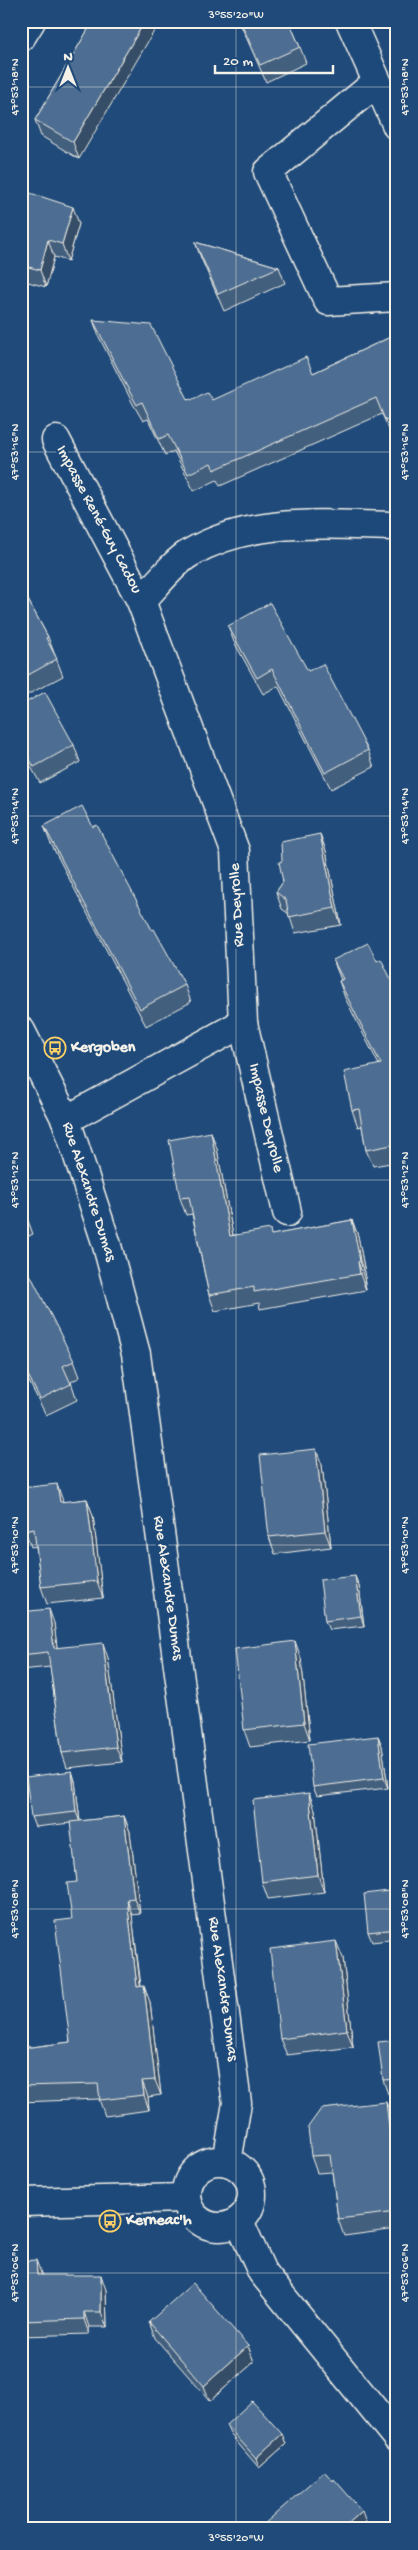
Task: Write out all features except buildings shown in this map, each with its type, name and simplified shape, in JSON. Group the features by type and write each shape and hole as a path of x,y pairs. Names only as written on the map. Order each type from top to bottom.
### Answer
{"street":[{"path":"21,37 31,21"},
{"path":"350,21 397,126"},
{"path":"377,82 268,172 328,301 397,297"},
{"name":"Impasse René-Guy Cadou","path":"56,440 140,601"},
{"path":"140,601 189,553 246,530 288,525 397,526"},
{"name":"Rue Deyrolle","path":"140,601 235,852 243,1023"},
{"path":"66,1120 243,1023"},
{"name":"Impasse Deyrolle","path":"243,1023 286,1212"},
{"name":"Rue Alexandre Dumas","path":"21,1031 66,1120 106,1242 136,1354 237,2103 226,2162"},
{"path":"216,2161 226,2162 237,2166 245,2173 252,2192 251,2203 239,2221 220,2227 210,2226 194,2215 186,2198 186,2187 196,2169 216,2161"},
{"path":"21,2202 186,2198"},
{"path":"239,2221 262,2272 397,2438"}],"place":[{"name":"Kergoben","path":"55,1048"},
{"name":"Kerneac'h","path":"110,2221"}]}
